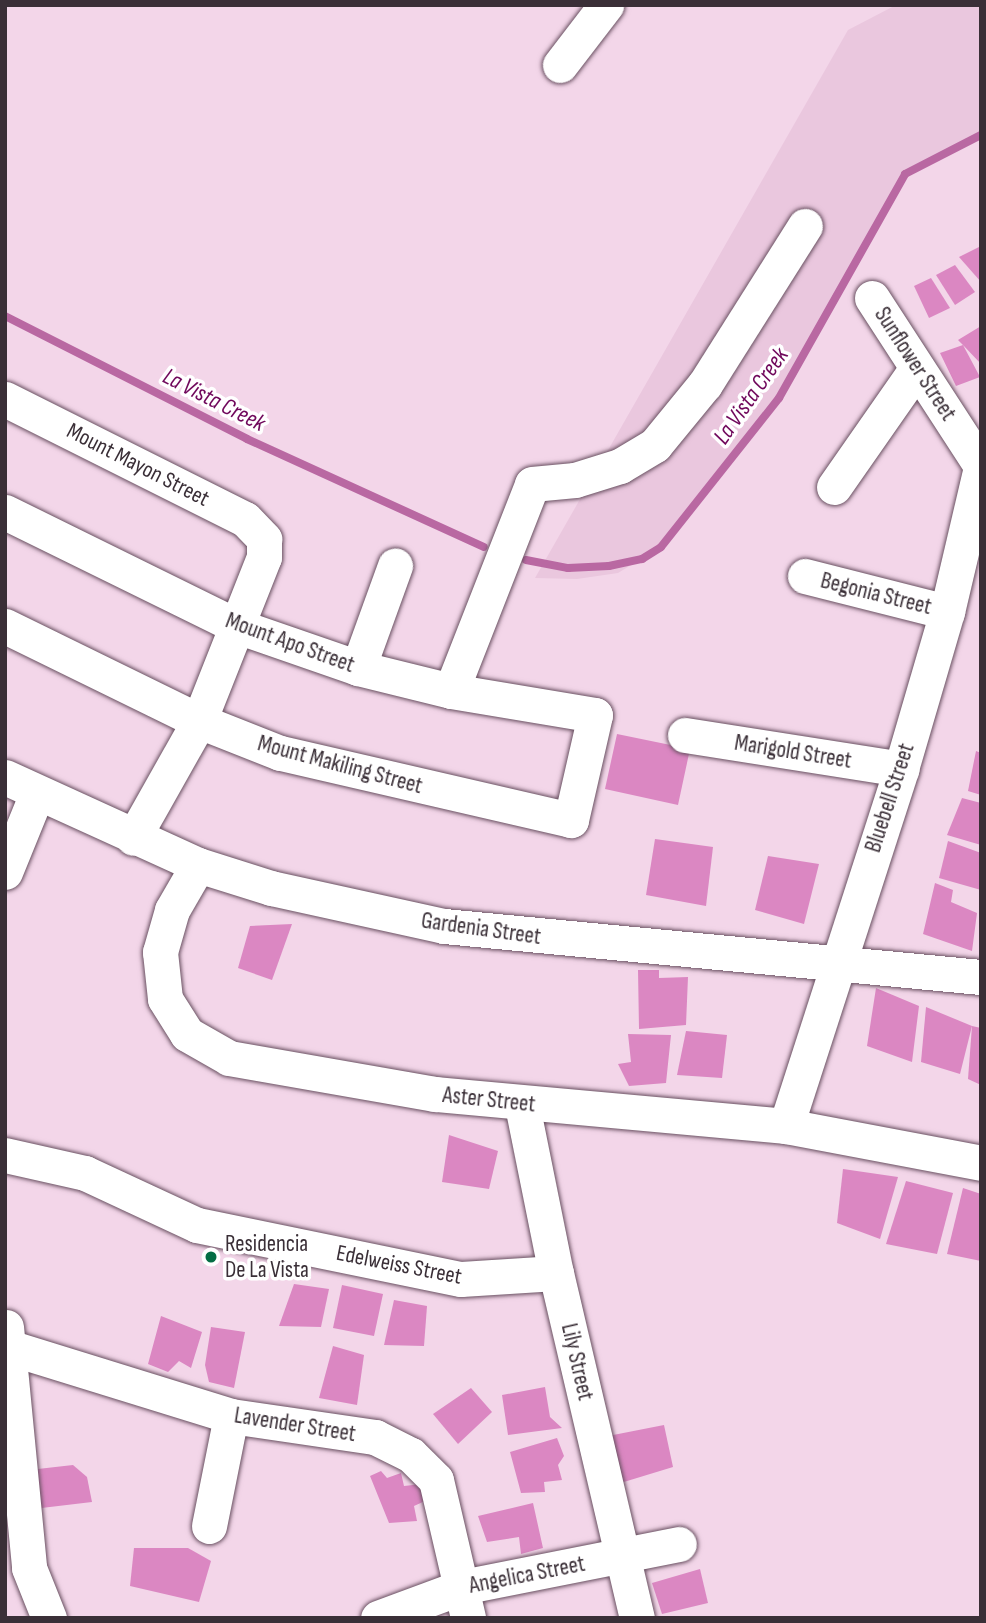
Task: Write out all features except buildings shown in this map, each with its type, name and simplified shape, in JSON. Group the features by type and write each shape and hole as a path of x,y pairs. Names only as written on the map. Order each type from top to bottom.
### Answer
{"street":[{"path":"560,65 606,5"},
{"path":"451,691 532,484 575,480 620,466 654,445 705,384 806,226"},
{"name":"Sunflower Street","path":"872,298 981,466"},
{"path":"834,486 917,368"},
{"name":"Mount Mayon Street","path":"5,399 245,519 264,539 264,557 237,626"},
{"name":"Bluebell Street","path":"786,1126 836,961 901,769 947,612 981,466"},
{"name":"Mount Apo Street","path":"5,512 237,626 358,668 451,691 595,715 571,820"},
{"path":"358,668 395,566"},
{"name":"Begonia Street","path":"805,576 947,612"},
{"name":"Mount Makiling Street","path":"5,626 199,721 280,753 336,769 571,820"},
{"path":"133,838 199,721 237,626"},
{"name":"Marigold Street","path":"685,735 901,769"},
{"name":"Gardenia Street","path":"5,777 198,866 271,888 444,926 981,976"},
{"path":"5,872 37,793"},
{"name":"Aster Street","path":"198,866 172,910 160,952 165,999 187,1034 229,1058 435,1094 522,1105 786,1126 981,1163"},
{"name":"Lily Street","path":"522,1105 556,1273 637,1618"},
{"name":"Edelweiss Street","path":"5,1155 85,1173 197,1225 461,1279 556,1273"},
{"path":"7,1335 29,1569 48,1618"},
{"name":"Lavender Street","path":"7,1335 231,1416 375,1437 411,1455 436,1480 465,1602"},
{"path":"208,1526 231,1416"},
{"name":"Angelica Street","path":"378,1618 465,1602 623,1556 679,1544"}],"shaded area":[{"path":"896,5 981,5 981,135 905,174 779,398 661,547 618,573 577,579 535,578 848,30"}],"waterway":[{"name":"La Vista Creek","path":"526,560 568,568 609,566 642,559 661,547 779,398 905,174 981,135"},
{"name":"La Vista Creek","path":"5,316 247,439 484,547"}],"place":[{"name":"Residencia De La Vista","path":"211,1257"}]}
